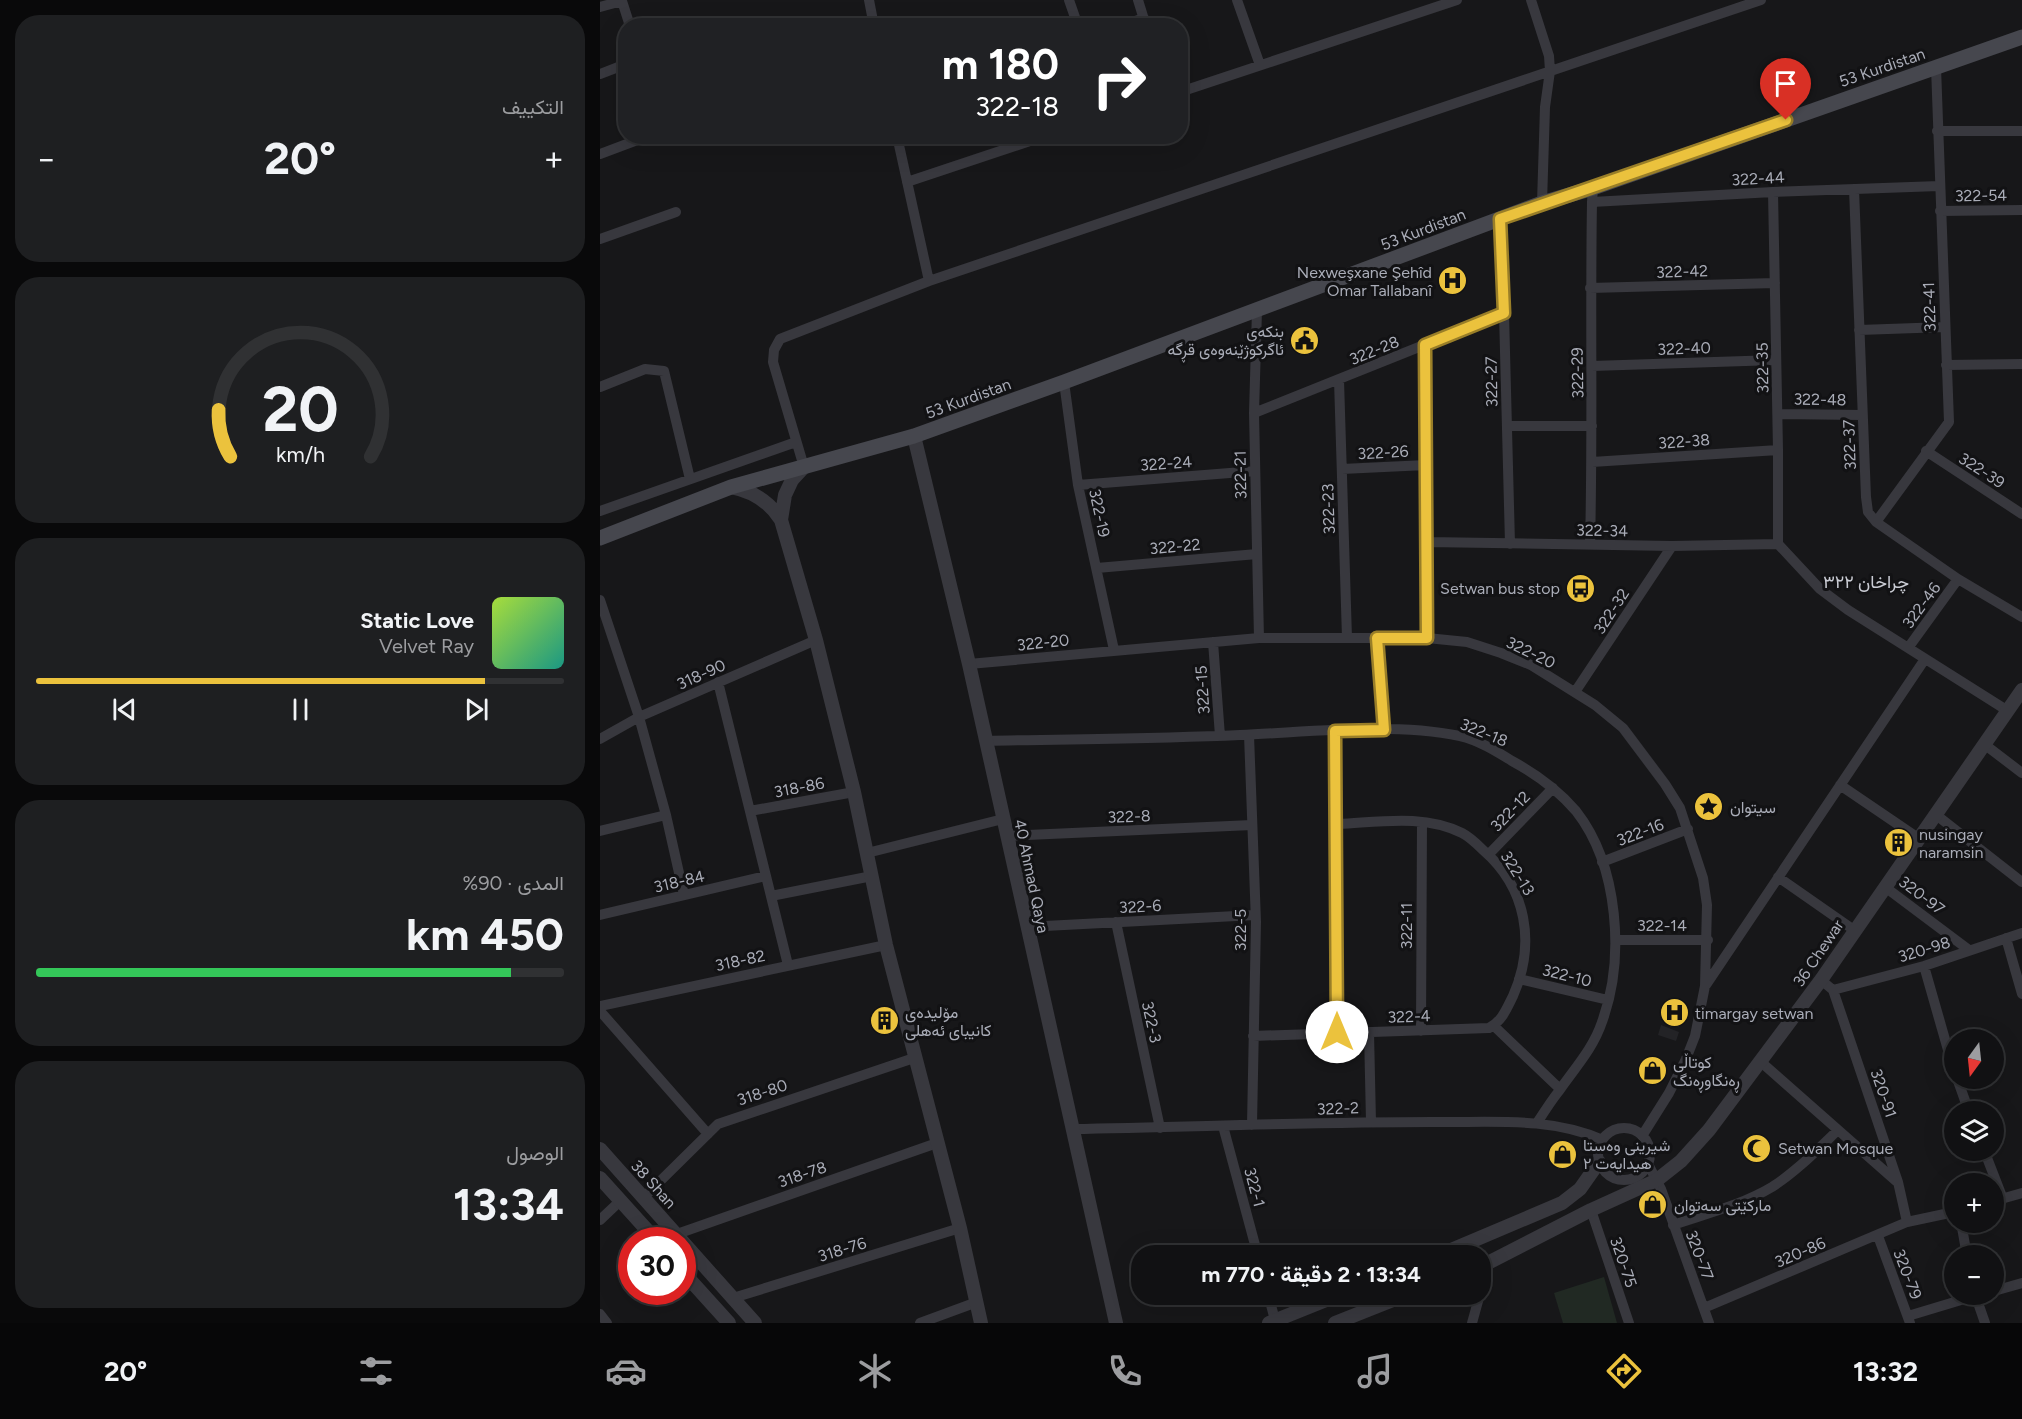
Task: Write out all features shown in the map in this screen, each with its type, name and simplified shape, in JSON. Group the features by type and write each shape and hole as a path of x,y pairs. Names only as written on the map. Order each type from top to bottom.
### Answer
{"main road":[{"name":"53 Kurdistan","path":"600,538 731,487 914,436 1542,203 1593,195 1936,67 2022,38"}],"street":[{"path":"871,0 873,18"},
{"path":"1068,0 1075,18"},
{"path":"1137,0 1144,18"},
{"path":"1237,0 1260,65"},
{"path":"1188,89 1456,0"},
{"path":"1531,0 1549,56 1550,71 1545,107 1542,203"},
{"path":"981,1323 960,1228 886,945 854,792 816,640 781,520 782,503 788,487 804,467 773,362 774,350 780,339 929,281 1761,0"},
{"path":"600,7 622,1 627,18"},
{"path":"600,74 618,67"},
{"name":"322-41","path":"1876,522 1949,422 1936,67"},
{"path":"1937,132 2022,131"},
{"path":"600,154 627,144"},
{"path":"899,144 929,281"},
{"path":"907,182 1021,144"},
{"name":"322-44","path":"1593,195 1939,186"},
{"name":"322-37","path":"1854,189 1866,496 1868,512 1876,522"},
{"name":"322-35","path":"1773,192 1778,414 1778,544"},
{"name":"322-29","path":"1590,544 1592,366 1590,288 1593,195"},
{"name":"322-54","path":"1940,211 2022,210"},
{"path":"600,239 676,212"},
{"name":"322-27","path":"1500,219 1510,544"},
{"name":"322-42","path":"1590,288 1775,283"},
{"name":"322-21","path":"1257,310 1254,413 1259,638"},
{"name":"322-28","path":"1254,413 1504,313"},
{"path":"1859,330 1945,327"},
{"path":"1425,345 1427,638"},
{"name":"322-40","path":"1592,366 1776,360"},
{"path":"1947,366 2022,364"},
{"path":"600,387 645,369 664,371 690,479"},
{"name":"322-23","path":"1339,380 1347,638"},
{"name":"322-19","path":"1064,382 1078,485 1114,650"},
{"name":"322-48","path":"1778,414 1863,415"},
{"path":"1507,426 1592,426"},
{"name":"40 Ahmad Qaya","path":"914,436 969,664 1116,1323"},
{"path":"600,511 796,442"},
{"name":"322-38","path":"1592,462 1778,450"},
{"name":"322-39","path":"1926,451 2022,514"},
{"name":"322-26","path":"1342,469 1426,465"},
{"name":"322-24","path":"1078,485 1255,471"},
{"path":"731,487 764,500 781,520"},
{"path":"1876,522 1958,579 2022,617"},
{"name":"322-34","path":"1427,542 1672,546 1778,544"},
{"path":"1778,544 1820,589 1848,610 2008,711"},
{"name":"322-32","path":"1575,692 1672,546"},
{"name":"322-22","path":"1097,568 1257,554"},
{"name":"322-46","path":"1908,648 1958,579"},
{"path":"600,600 639,717 666,816 684,895"},
{"name":"322-20","path":"969,664 1259,638 1427,638 1467,642 1501,653 1531,665 1575,692 1623,728 1680,808 1703,879 1707,905 1706,986 1702,1011 1686,1059 1669,1093 1642,1136"},
{"path":"1377,638 1384,730"},
{"name":"318-90","path":"600,739 639,717 816,640"},
{"name":"322-15","path":"1213,642 1220,736"},
{"path":"1706,986 1925,659"},
{"path":"718,682 788,965"},
{"name":"36 Chewar","path":"1491,1262 1591,1210 1657,1180 1681,1161 1710,1130 1821,980 2022,690"},
{"path":"1335,731 1337,1032"},
{"name":"322-18","path":"986,741 1335,731 1419,731 1463,737 1503,755 1526,769 1553,788 1577,813 1590,835 1602,862 1612,903 1616,940 1614,975 1602,1023 1594,1041 1538,1123"},
{"name":"322-5","path":"1249,735 1255,915 1251,1125"},
{"path":"1984,744 2022,773"},
{"path":"1840,785 1918,838"},
{"name":"322-12","path":"1489,854 1553,788"},
{"name":"318-86","path":"750,811 854,792"},
{"path":"1935,814 2022,882"},
{"path":"600,831 666,816"},
{"path":"867,853 1003,819"},
{"name":"322-13","path":"1336,822 1339,824 1412,820 1422,822 1462,833 1489,854 1510,882 1522,907 1526,936 1519,978 1506,1010 1499,1023 1494,1026"},
{"name":"322-11","path":"1420,1031 1422,822"},
{"name":"322-8","path":"1006,836 1252,825"},
{"name":"322-16","path":"1602,862 1688,829"},
{"name":"318-84","path":"600,915 766,876"},
{"path":"771,896 872,876"},
{"path":"1778,877 1854,930"},
{"name":"320-97","path":"1885,886 1969,950"},
{"name":"322-6","path":"1026,927 1255,915"},
{"name":"322-3","path":"1116,922 1160,1128"},
{"name":"320-98","path":"1833,990 1924,966 2022,933"},
{"path":"2006,938 2022,994"},
{"name":"322-14","path":"1616,940 1708,940"},
{"name":"318-82","path":"600,1006 886,945"},
{"path":"1924,966 1944,1036"},
{"name":"322-10","path":"1519,978 1608,1000"},
{"path":"1821,980 1833,990"},
{"name":"320-91","path":"1833,990 1898,1182 1907,1222"},
{"path":"600,1011 708,1134"},
{"path":"1494,1026 1560,1089"},
{"name":"322-4","path":"1253,1036 1420,1031 1494,1026"},
{"path":"1369,1032 1371,1122"},
{"name":"318-80","path":"644,1197 718,1124 914,1058"},
{"path":"1761,1062 1898,1182"},
{"name":"322-2","path":"1072,1129 1371,1122 1538,1123 1571,1128 1603,1140"},
{"name":"322-1","path":"1223,1126 1255,1245"},
{"path":"1621,1129 1636,1131 1642,1136 1649,1149 1648,1164 1643,1172 1627,1180 1610,1176 1599,1162 1598,1154 1603,1140 1608,1134 1621,1129"},
{"path":"1673,1225 1746,1200 1770,1188 1791,1174 1838,1130"},
{"name":"318-78","path":"696,1227 937,1143"},
{"name":"38 Shan","path":"600,1149 671,1227"},
{"path":"1463,1245 1562,1203 1587,1181 1599,1162"},
{"name":"320-77","path":"1648,1164 1657,1180 1709,1323"},
{"path":"1623,1196 1636,1177"},
{"path":"600,1178 644,1227"},
{"path":"2004,1198 2022,1193"},
{"path":"600,1220 620,1201 644,1197"},
{"name":"320-75","path":"1591,1210 1629,1323"},
{"name":"320-86","path":"1704,1308 1907,1222 1944,1214"},
{"name":"318-76","path":"733,1298 960,1228"},
{"name":"320-79","path":"1878,1236 1909,1319"},
{"name":"38 Shan","path":"696,1256 755,1323"},
{"path":"2004,1288 2022,1283"},
{"path":"696,1286 729,1323"},
{"path":"920,1323 977,1302"},
{"path":"1270,1305 1272,1322 1314,1305"},
{"path":"1335,1323 1380,1305"},
{"path":"1472,1323 1477,1305"},
{"path":"1909,1319 1949,1305"},
{"path":"1980,1305 1985,1323"},
{"path":"600,1314 607,1323"}],"shaded area":[{"name":"timargay setwan","path":"1666,1002 1687,1010 1682,1023 1661,1015"},
{"path":"1661,1025 1679,1032 1676,1041 1658,1035"},
{"path":"1604,1277 1617,1323 1563,1323 1554,1293"}],"place":[{"name":"Nexweşxane Şehîd Omar Tallabanî","path":"1453,281"},
{"name":"بنکەی ئاگرکوژێنەوەی قڕگە","path":"1305,340"},
{"name":"Setwan bus stop","path":"1581,588"},
{"name":"سيتوان","path":"1709,807"},
{"name":"nusingay naramsin","path":"1898,843"},
{"name":"timargay setwan","path":"1674,1013"},
{"name":"مۆلیدەی کانیبای ئەهلی","path":"884,1021"},
{"name":"کوتاڵی ڕەنگاوڕەنگ","path":"1652,1071"},
{"name":"Setwan Mosque","path":"1757,1148"},
{"name":"شیرینی وەستا هیدایەت ٢","path":"1562,1154"},
{"name":"مارکێتی سەتوان","path":"1653,1205"}],"district":[{"name":"چراخان ٣٢٢","path":"1866,582"}],"route":[{"path":"1337,1032 1335,731 1384,730 1377,638 1427,638 1425,345 1504,313 1500,219 1786,120"}]}
